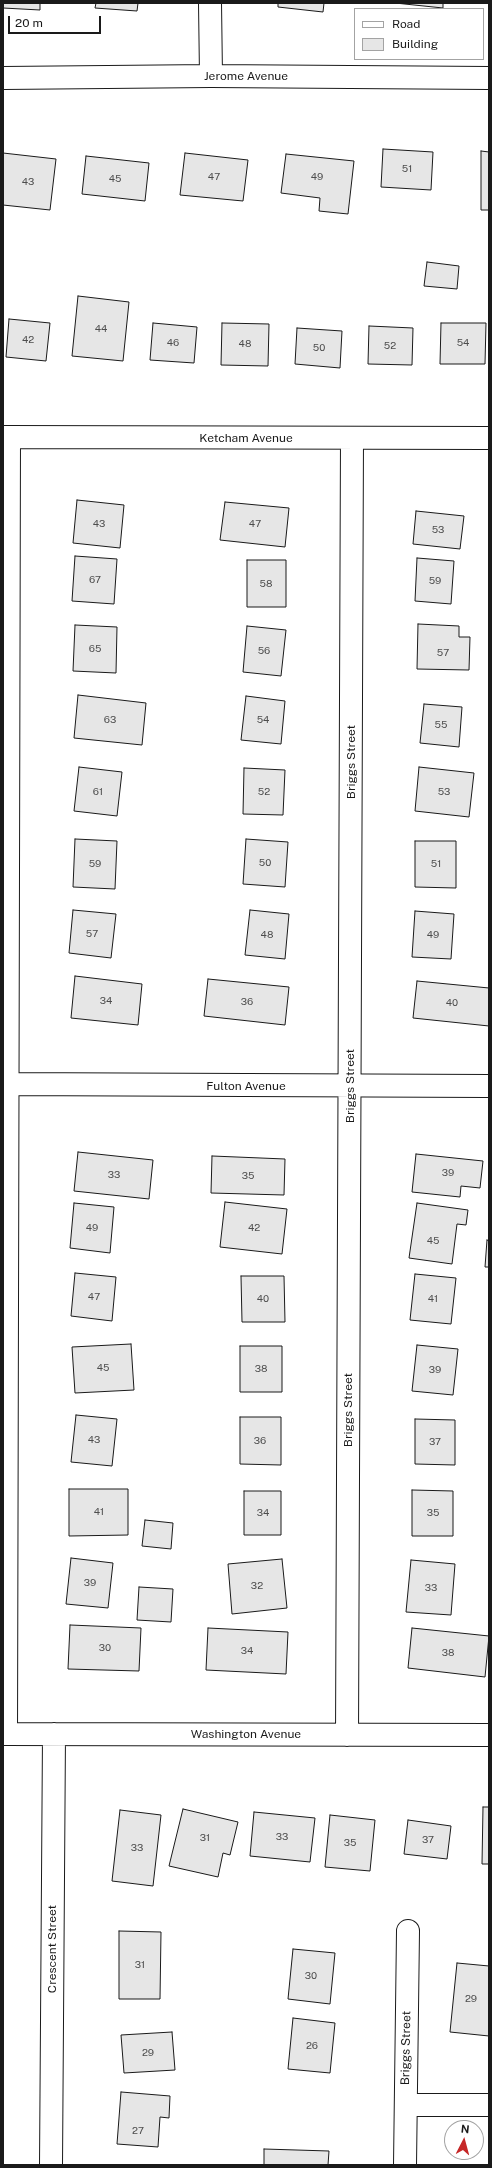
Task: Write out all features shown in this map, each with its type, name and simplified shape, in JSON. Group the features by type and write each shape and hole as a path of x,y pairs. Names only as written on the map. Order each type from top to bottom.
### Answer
{"street":[{"path":"210,3 211,76"},
{"name":"Jerome Avenue","path":"3,78 211,76 489,78"},
{"path":"5,1734 6,437"},
{"name":"Ketcham Avenue","path":"6,437 489,438"},
{"name":"Briggs Street","path":"347,1735 352,438"},
{"name":"Fulton Avenue","path":"6,1084 489,1086"},
{"name":"Washington Avenue","path":"5,1734 489,1735"},
{"name":"Crescent Street","path":"50,2165 54,1734"},
{"name":"Briggs Street","path":"405,2165 408,1931"},
{"path":"406,2105 489,2105"}],"building":[{"path":"3,3 40,3 40,10 3,8"},
{"path":"96,3 138,3 137,11 95,8"},
{"path":"278,3 324,3 323,12 278,7"},
{"path":"395,3 443,3 443,8"},
{"path":"383,149 433,152 431,190 381,187"},
{"path":"481,151 489,152 489,210 481,210"},
{"path":"3,153 56,159 50,210 3,205"},
{"path":"185,153 248,160 243,201 180,195"},
{"path":"286,154 354,161 348,214 319,211 320,198 281,193"},
{"path":"86,156 149,163 145,201 82,194"},
{"path":"427,262 459,266 457,289 424,286"},
{"path":"78,296 129,302 123,361 72,356"},
{"path":"9,319 50,323 46,361 6,357"},
{"path":"153,323 197,327 194,363 150,360"},
{"path":"222,323 269,324 268,366 221,365"},
{"path":"441,323 486,323 485,364 440,364"},
{"path":"369,326 413,328 412,365 368,364"},
{"path":"297,328 342,331 340,368 295,364"},
{"path":"77,500 124,505 120,548 73,543"},
{"path":"225,502 289,508 285,547 220,540"},
{"path":"416,511 464,516 460,549 413,544"},
{"path":"75,556 117,559 114,604 72,601"},
{"path":"417,558 454,561 451,604 415,601"},
{"path":"247,560 286,560 286,607 247,607"},
{"path":"418,624 459,626 459,637 470,637 469,670 417,669"},
{"path":"75,625 117,627 116,673 73,671"},
{"path":"247,626 286,630 281,676 243,672"},
{"path":"78,695 146,703 142,745 74,738"},
{"path":"246,696 285,701 281,744 241,740"},
{"path":"424,704 462,707 459,747 420,743"},
{"path":"79,767 122,772 117,816 74,811"},
{"path":"419,767 474,773 469,817 415,811"},
{"path":"244,768 285,770 283,815 243,814"},
{"path":"75,839 117,841 115,889 73,887"},
{"path":"246,839 288,842 285,887 243,884"},
{"path":"415,841 456,841 456,888 415,887"},
{"path":"73,910 116,914 111,958 69,953"},
{"path":"250,910 289,914 285,959 245,955"},
{"path":"415,911 454,914 451,959 412,957"},
{"path":"75,976 142,984 138,1025 71,1018"},
{"path":"208,979 289,987 285,1025 204,1016"},
{"path":"417,981 489,988 489,1026 413,1018"},
{"path":"78,1152 153,1160 149,1199 74,1191"},
{"path":"416,1154 483,1161 480,1188 461,1186 460,1197 412,1192"},
{"path":"212,1156 285,1159 284,1195 211,1193"},
{"path":"225,1202 287,1209 282,1254 220,1247"},
{"path":"74,1203 114,1207 110,1253 70,1248"},
{"path":"417,1203 468,1210 466,1225 457,1224 452,1264 409,1258"},
{"path":"487,1240 489,1241 489,1267 485,1267"},
{"path":"75,1273 116,1277 112,1321 71,1316"},
{"path":"415,1274 456,1278 451,1324 410,1320"},
{"path":"241,1276 284,1276 285,1322 242,1322"},
{"path":"131,1344 134,1390 75,1393 72,1347"},
{"path":"417,1345 458,1349 453,1395 412,1391"},
{"path":"240,1346 282,1346 282,1392 240,1392"},
{"path":"76,1415 117,1419 112,1466 71,1462"},
{"path":"240,1417 281,1417 281,1465 240,1464"},
{"path":"415,1419 455,1420 455,1465 415,1464"},
{"path":"69,1489 128,1489 128,1535 69,1536"},
{"path":"412,1490 453,1491 453,1536 412,1536"},
{"path":"244,1491 281,1491 281,1535 244,1535"},
{"path":"145,1520 173,1523 171,1549 142,1546"},
{"path":"71,1558 113,1563 108,1608 66,1604"},
{"path":"282,1559 287,1608 232,1614 228,1564"},
{"path":"411,1560 455,1564 451,1615 406,1612"},
{"path":"139,1587 173,1589 171,1622 137,1620"},
{"path":"70,1625 141,1628 139,1671 68,1669"},
{"path":"208,1628 288,1632 286,1674 206,1670"},
{"path":"412,1628 489,1636 485,1677 408,1668"},
{"path":"483,1807 489,1807 489,1864 482,1864"},
{"path":"183,1809 238,1822 230,1855 223,1853 218,1877 169,1866"},
{"path":"120,1810 161,1815 153,1886 112,1881"},
{"path":"254,1812 315,1818 310,1862 250,1856"},
{"path":"330,1815 375,1820 370,1871 325,1867"},
{"path":"408,1820 451,1826 447,1859 404,1854"},
{"path":"119,1931 161,1932 160,1999 119,1999"},
{"path":"293,1949 335,1953 330,2004 288,1999"},
{"path":"457,1963 489,1966 489,2036 450,2032"},
{"path":"293,2018 335,2023 330,2073 288,2069"},
{"path":"172,2032 175,2070 124,2073 121,2035"},
{"path":"121,2092 170,2096 169,2118 160,2117 158,2147 117,2144"},
{"path":"264,2149 329,2151 328,2165 264,2165"}]}
